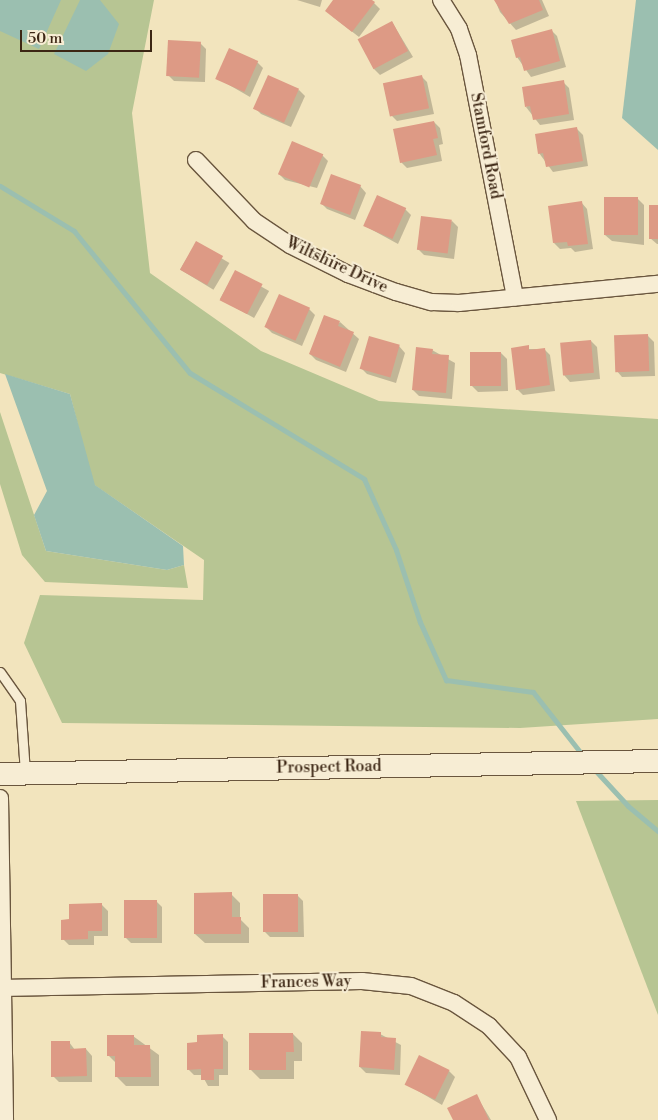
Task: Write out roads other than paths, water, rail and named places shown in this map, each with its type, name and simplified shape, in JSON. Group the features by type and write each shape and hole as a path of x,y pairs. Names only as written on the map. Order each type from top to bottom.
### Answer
{"main road":[{"name":"Prospect Road","path":"0,774 658,761"}],"street":[{"name":"Stamford Road","path":"442,0 459,29 468,55 515,297"},
{"name":"Wiltshire Drive","path":"196,160 254,221 290,245 348,274 386,289 432,302 459,303 658,284"},
{"path":"0,798 5,1120"},
{"name":"Frances Way","path":"2,988 362,981 411,986 454,1003 489,1026 518,1057 548,1120"}],"lane":[{"path":"0,672 20,701 26,774"}],"waterway":[{"path":"0,186 74,231 190,373 364,479 396,550 420,622 446,680 533,692 584,757"},
{"path":"594,769 628,806 658,831"}]}
